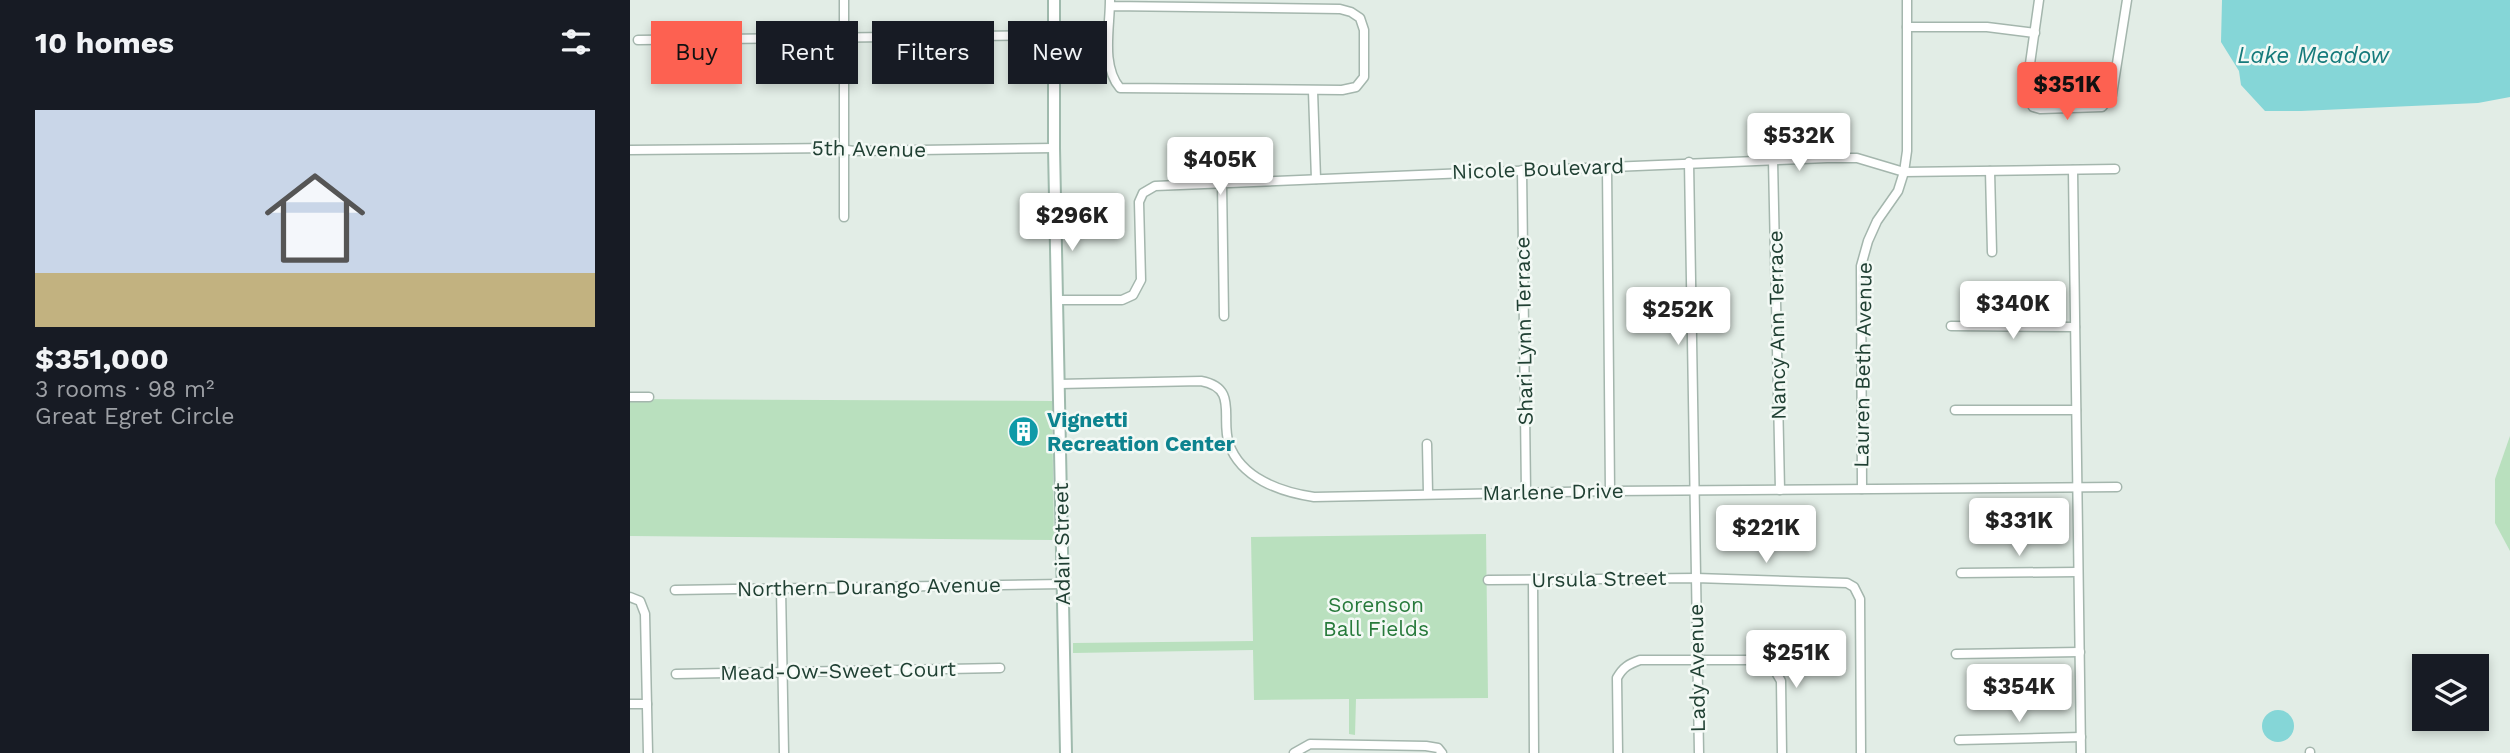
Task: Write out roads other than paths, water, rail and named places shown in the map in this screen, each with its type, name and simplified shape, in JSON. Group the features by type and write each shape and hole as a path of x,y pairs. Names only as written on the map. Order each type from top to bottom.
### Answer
{"street":[{"path":"844,0 844,21"},
{"name":"Adair Street","path":"1054,21 1055,0"},
{"name":"Lauren Beth Avenue","path":"1862,489 1861,266 1877,221 1898,191 1904,172 1907,151 1907,0"},
{"path":"2039,0 2026,92 2033,107 2102,107 2112,95 2127,0"},
{"path":"1110,3 1340,9 1351,12 1360,18 1364,30 1364,77 1356,87 1342,90 1120,88 1112,79 1109,67 1110,3"},
{"path":"1907,27 1987,27 2035,33"},
{"path":"858,36 1008,35"},
{"path":"638,40 756,38"},
{"path":"844,84 844,217"},
{"name":"Adair Street","path":"1054,84 1066,753"},
{"path":"1313,91 1316,179"},
{"name":"5th Avenue","path":"630,150 1054,148"},
{"name":"Nicole Boulevard","path":"1057,300 1122,300 1133,295 1141,280 1139,202 1143,193 1155,186 1689,162 1857,158 1904,172 2115,169"},
{"name":"Nancy Ann Terrace","path":"1773,160 1780,490"},
{"name":"Lady Avenue","path":"1689,162 1699,753"},
{"path":"1607,167 1610,491"},
{"name":"Shari Lynn Terrace","path":"1522,170 1527,492"},
{"path":"2073,170 2081,753"},
{"path":"1990,171 1992,252"},
{"path":"1222,183 1224,316"},
{"path":"1951,326 2075,327"},
{"name":"Marlene Drive","path":"1059,384 1213,383 1226,401 1229,443 1243,468 1261,480 1292,494 1314,497 1527,492 2117,487"},
{"path":"630,397 649,397"},
{"path":"1955,410 2076,410"},
{"path":"1427,444 1428,494"},
{"path":"1961,573 2077,572"},
{"name":"Ursula Street","path":"1488,580 1696,578 1835,581 1854,587 1860,599 1861,753"},
{"path":"1533,580 1534,753"},
{"name":"Northern Durango Avenue","path":"676,590 1063,584"},
{"path":"781,588 784,753"},
{"path":"630,597 640,601 645,614 648,753"},
{"path":"1956,654 2080,652"},
{"path":"1618,753 1617,678 1622,669 1640,660 1754,660 1774,669 1781,681 1782,753"},
{"name":"Mead-Ow-Sweet Court","path":"676,674 1000,668"},
{"path":"630,704 646,704"},
{"path":"1959,740 2081,737"},
{"path":"1294,753 1310,744 1426,746 1438,748 1442,753"}],"water":[{"name":"Lake Meadow","path":"2222,0 2510,0 2510,97 2478,103 2265,111 2241,85 2239,71 2221,42"},
{"path":"2278,710 2290,714 2294,726 2290,738 2278,742 2266,738 2262,726 2266,714"}],"place":[{"name":"Vignetti Recreation Center","path":"1024,432"}],"park label":[{"name":"Sorenson Ball Fields","path":"1376,617"}]}
